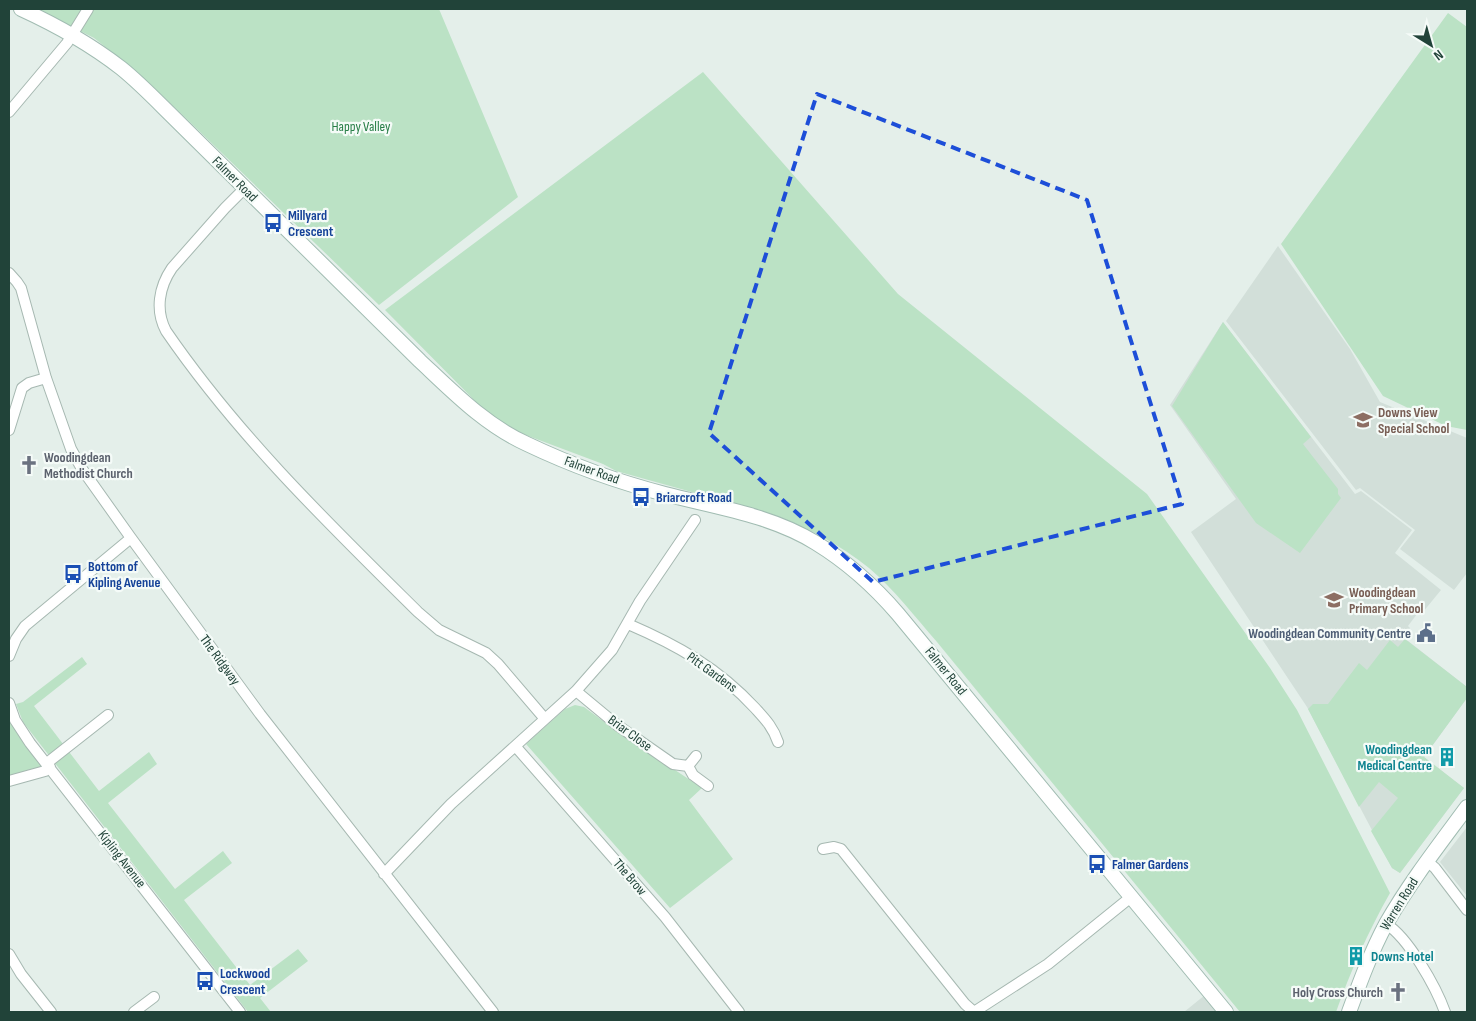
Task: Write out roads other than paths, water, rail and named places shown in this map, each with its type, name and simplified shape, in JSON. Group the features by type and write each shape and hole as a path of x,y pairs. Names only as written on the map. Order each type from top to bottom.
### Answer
{"main road":[{"name":"Falmer Road","path":"20,9 51,23 96,50 134,80 427,368 462,401 500,430 588,470 651,490 769,521 816,543 870,583 905,622 1226,1012"},
{"name":"Warren Road","path":"1349,1012 1386,924 1427,861 1467,806"}],"street":[{"path":"9,112 72,36 88,9"},
{"path":"244,188 172,268 166,278 159,306 161,319 166,331 229,414 271,463 418,612 439,630 486,653 498,664 545,719"},
{"name":"The Ridgway","path":"9,273 21,288 46,378 71,449 82,468 260,714 493,1012"},
{"path":"9,430 22,388 29,383 46,378"},
{"path":"384,874 451,804 576,692 612,650 640,601 695,520"},
{"path":"9,656 16,639 25,626 131,538"},
{"name":"Pitt Gardens","path":"628,624 646,631 687,653 719,673 738,689 774,728 778,742"},
{"name":"Briar Close","path":"576,692 617,725 673,764 688,766 693,775 708,786"},
{"name":"Kipling Avenue","path":"9,707 21,731 240,1012"},
{"path":"9,781 45,771 48,766 108,716"},
{"name":"The Brow","path":"516,747 666,917 739,1012"},
{"path":"688,766 696,756"},
{"path":"823,849 838,847 841,849 965,1004 974,1012 1048,964 1131,897"},
{"path":"1427,861 1435,868 1467,910"},
{"path":"1386,924 1395,929 1418,961 1440,998 1444,1012"},
{"path":"9,954 21,974 51,1012"},
{"path":"134,1012 154,997"}],"place":[{"name":"Millyard Crescent","path":"273,223"},
{"name":"Downs View Special School","path":"1363,420"},
{"name":"Woodingdean Methodist Church","path":"29,465"},
{"name":"Briarcroft Road","path":"641,497"},
{"name":"Bottom of Kipling Avenue","path":"73,574"},
{"name":"Woodingdean Primary School","path":"1334,600"},
{"name":"Woodingdean Community Centre","path":"1426,633"},
{"name":"Woodingdean Medical Centre","path":"1447,757"},
{"name":"Falmer Gardens","path":"1097,864"},
{"name":"Downs Hotel","path":"1356,956"},
{"name":"Lockwood Crescent","path":"205,981"},
{"name":"Holy Cross Church","path":"1398,992"}],"park label":[{"name":"Happy Valley","path":"361,126"}]}
